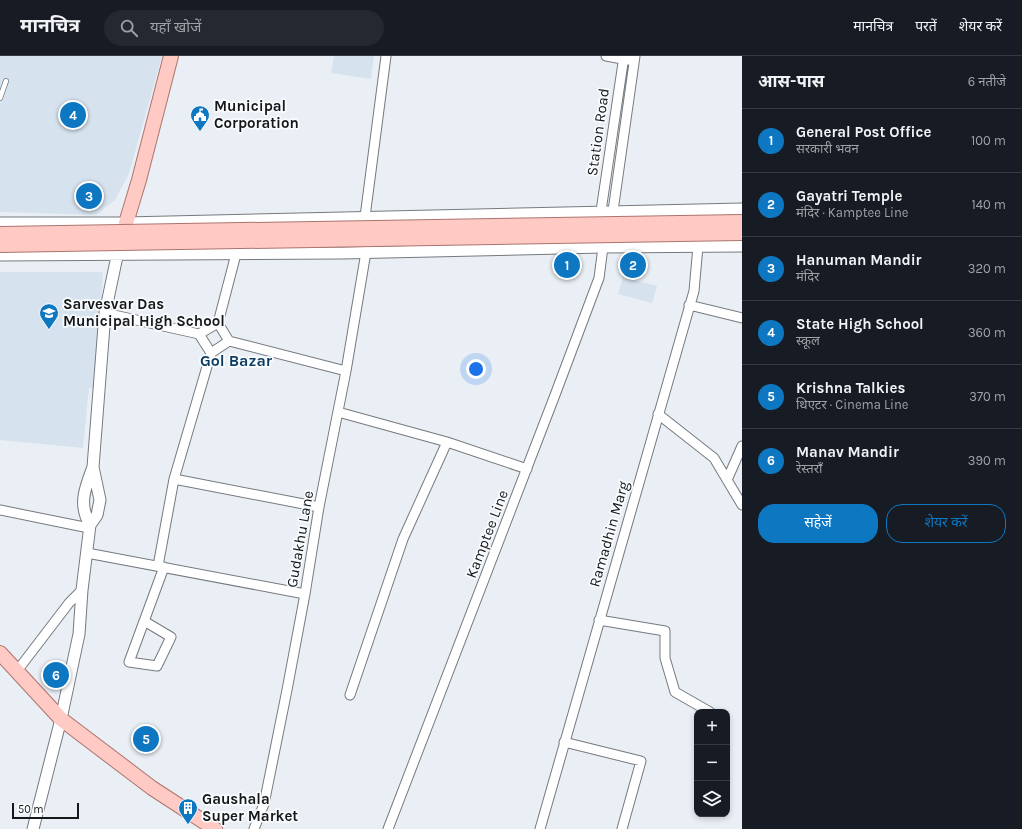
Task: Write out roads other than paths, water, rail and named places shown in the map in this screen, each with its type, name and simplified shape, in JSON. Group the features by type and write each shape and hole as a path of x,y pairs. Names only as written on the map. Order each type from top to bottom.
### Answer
{"main road":[{"path":"126,223 139,180 171,56"},
{"path":"0,234 742,222"},
{"path":"0,245 742,233"},
{"path":"0,653 61,719 152,788 215,829"}],"street":[{"path":"366,217 386,56"},
{"path":"606,56 635,58"},
{"name":"Station Road","path":"601,211 624,57"},
{"name":"Station Road","path":"613,211 635,58"},
{"path":"0,223 126,223 601,211 742,209"},
{"path":"89,527 97,515 100,500 93,467 105,313 117,254 126,223"},
{"name":"Ramadhin Marg","path":"540,829 694,291 698,246"},
{"path":"0,255 236,254 742,246"},
{"name":"Kamptee Line","path":"388,829 599,278 603,247"},
{"name":"Gudakhu Lane","path":"254,829 264,804 305,594 346,371 366,252"},
{"path":"105,313 199,334 218,323 236,254"},
{"path":"689,305 742,318"},
{"path":"218,323 229,341 346,371"},
{"path":"199,334 211,353"},
{"path":"144,621 171,637 157,666 129,662 161,567 174,479 211,353 229,341"},
{"path":"338,412 447,442 527,469"},
{"path":"658,414 714,458 742,504"},
{"path":"350,694 403,539 447,442"},
{"path":"727,480 742,446"},
{"path":"33,829 61,719 79,634 89,527 84,515 83,500 87,482 93,467"},
{"path":"174,479 320,507"},
{"path":"0,510 89,527"},
{"path":"87,553 305,594"},
{"path":"18,671 70,603 82,590"},
{"path":"599,620 665,631 665,658 675,692 705,709"},
{"path":"564,742 641,761 622,829"}],"lane":[{"path":"0,98 6,81"}],"place":[{"name":"State High School","path":"73,115"},
{"name":"Municipal Corporation","path":"200,132"},
{"name":"Hanuman Mandir","path":"89,196"},
{"name":"General Post Office","path":"567,265"},
{"name":"Gayatri Temple","path":"633,265"},
{"name":"Sarvesvar Das Municipal High School","path":"49,330"},
{"name":"Manav Mandir","path":"56,675"},
{"name":"Krishna Talkies","path":"146,739"},
{"name":"Gaushala Super Market","path":"188,825"}],"district":[{"name":"Gol Bazar","path":"236,360"}]}
